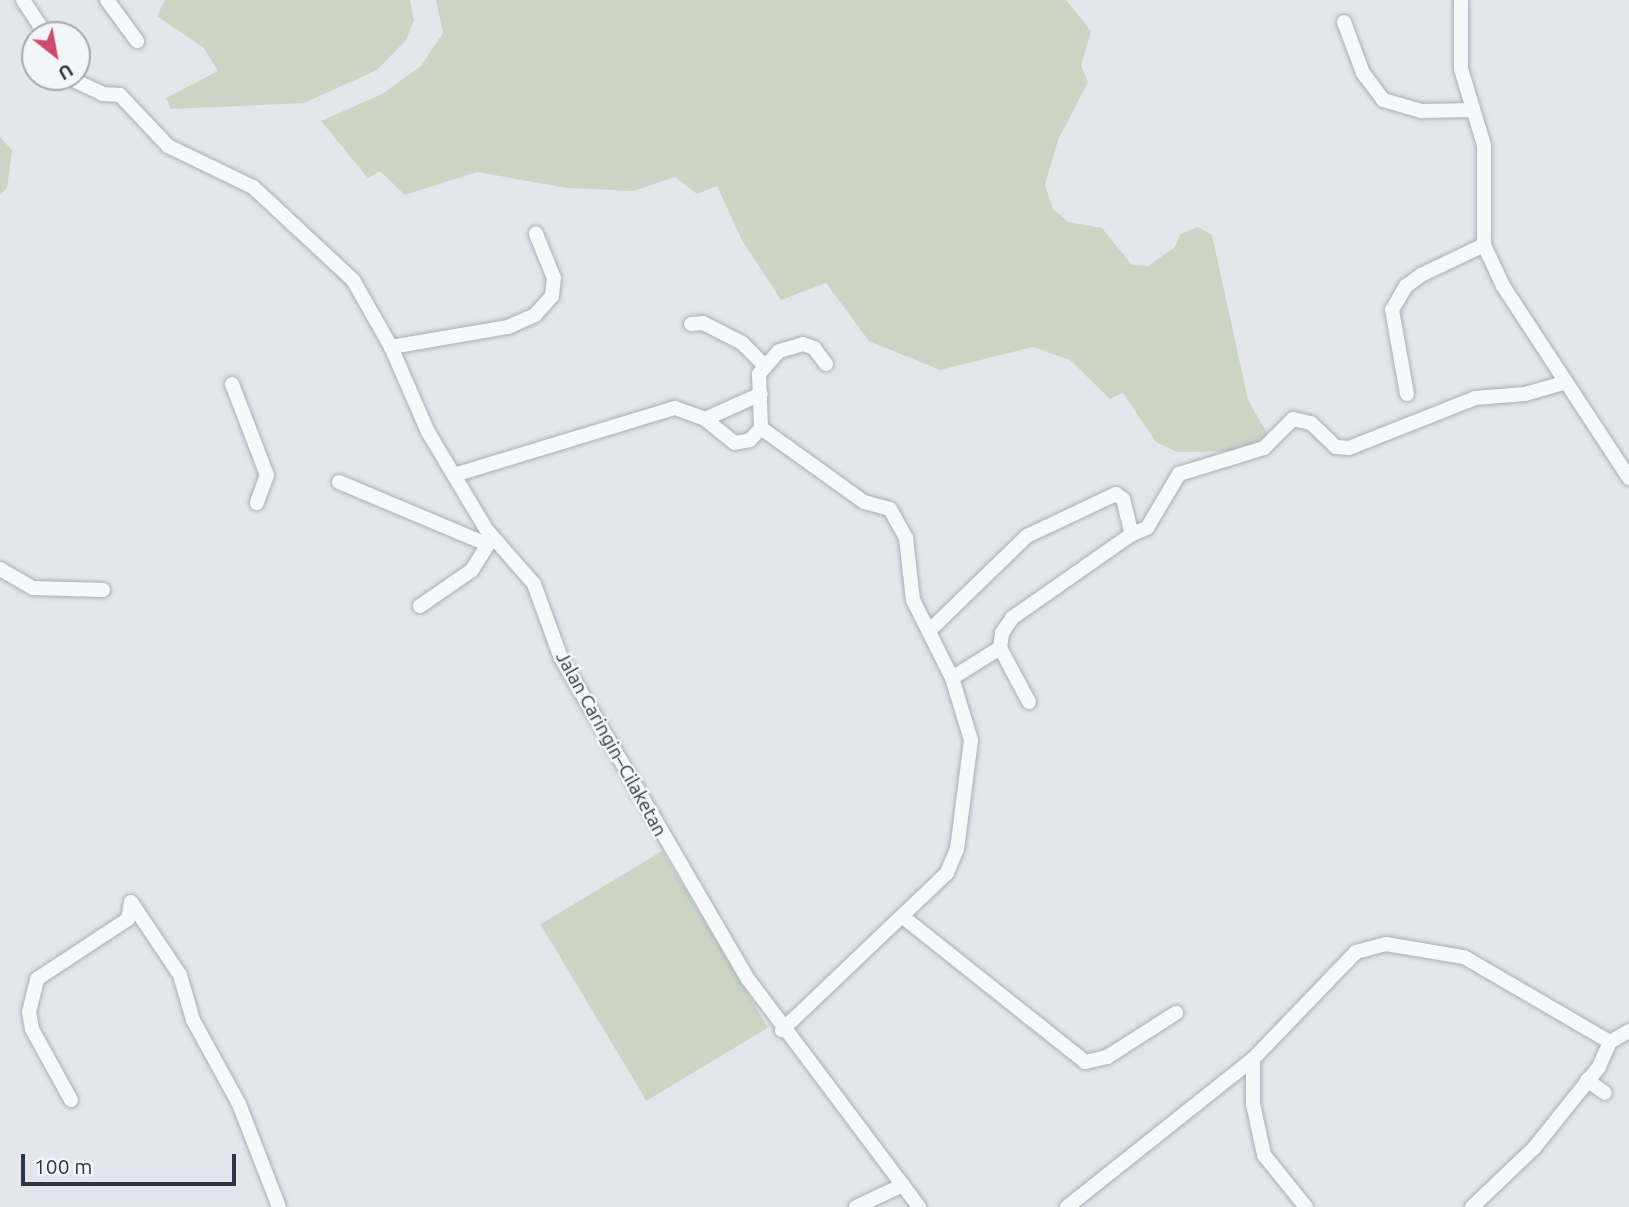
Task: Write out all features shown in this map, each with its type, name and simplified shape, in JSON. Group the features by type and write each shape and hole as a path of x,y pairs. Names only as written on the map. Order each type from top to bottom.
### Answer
{"street":[{"path":"23,0 37,21"},
{"path":"107,0 137,41"},
{"path":"1461,0 1461,69 1484,145 1485,245 1503,286 1564,383 1629,478"},
{"path":"1344,22 1363,73 1383,100 1422,111 1474,110"},
{"name":"Jalan Caringin–Cilaketan","path":"91,88 103,94 120,94 168,146 253,187 354,280 391,347 428,432 488,540 534,584 561,659 599,729 782,1030 919,1207"},
{"path":"391,347 508,327 535,315 552,296 554,278 536,234"},
{"path":"1407,394 1392,310 1406,286 1421,275 1485,245"},
{"path":"691,324 703,323 742,343 765,366"},
{"path":"454,475 675,408 705,419 735,443 750,440 761,428 759,374 779,351 803,344 814,348 826,365"},
{"path":"952,678 1000,648 1012,618 1152,522 1180,474 1264,448 1293,419 1311,424 1335,447 1363,447 1475,398 1525,394 1564,383"},
{"path":"232,384 267,475 257,503"},
{"path":"705,419 761,394"},
{"path":"761,428 864,502 890,509 906,538 913,600 952,678 971,740 957,849 947,873 782,1030"},
{"path":"339,482 488,540 472,570 420,606"},
{"path":"930,630 1027,536 1110,495 1123,499 1132,534"},
{"path":"0,569 33,588 103,590"},
{"path":"1000,648 1030,702"},
{"path":"71,1100 32,1029 29,1012 37,979 128,919 131,902 180,975 193,1020 239,1104 279,1207"},
{"path":"903,917 1085,1062 1107,1058 1176,1013"},
{"path":"1067,1207 1253,1059 1356,952 1386,944 1464,957 1610,1042"},
{"path":"1472,1207 1534,1148 1587,1080 1610,1042 1629,1031"},
{"path":"1253,1059 1252,1104 1264,1155 1307,1207"},
{"path":"1587,1080 1605,1093"},
{"path":"856,1207 902,1185"}],"green space":[{"path":"165,0 410,0 414,20 406,40 377,70 304,103 171,109 166,98 218,71 204,48 157,16"},
{"path":"436,0 1066,0 1091,31 1081,65 1088,82 1058,140 1045,185 1053,209 1068,222 1102,228 1132,265 1148,266 1175,247 1180,234 1198,227 1212,235 1248,400 1271,440 1258,451 1177,452 1156,442 1123,393 1110,399 1070,360 1033,347 940,370 869,341 826,283 781,300 742,240 717,186 697,194 675,177 634,191 567,188 477,172 405,195 380,171 368,178 321,121 382,94 421,66 443,33"},
{"path":"0,137 12,150 7,188 0,195"},
{"path":"662,851 768,1028 646,1101 540,924"}]}
